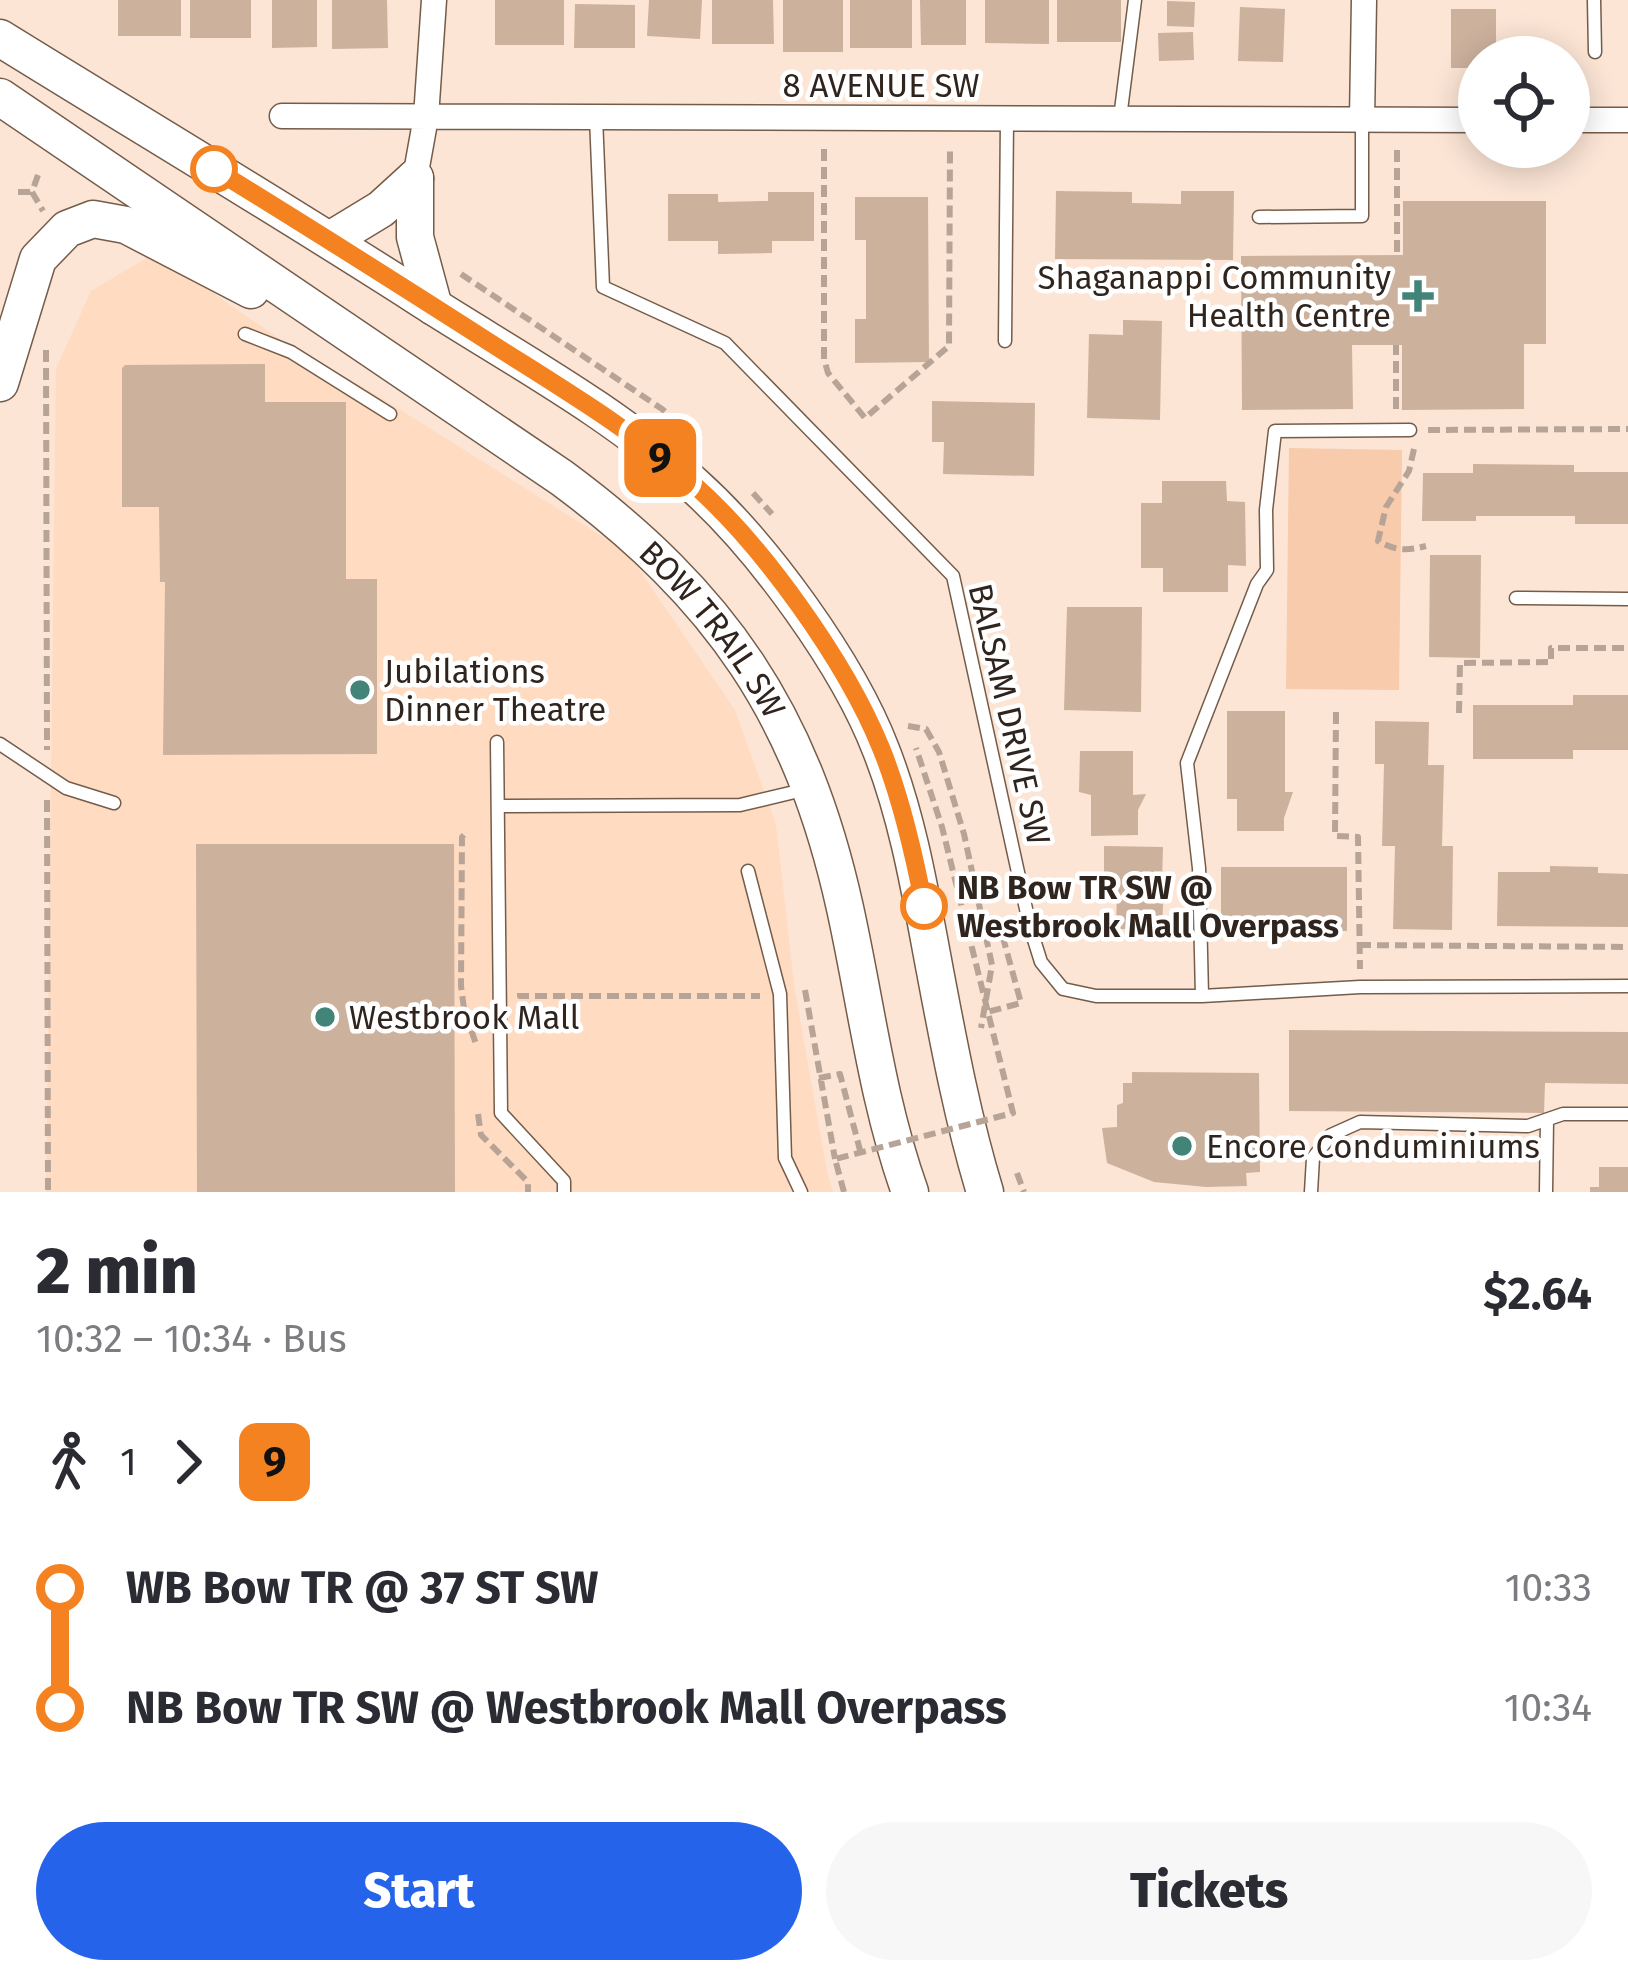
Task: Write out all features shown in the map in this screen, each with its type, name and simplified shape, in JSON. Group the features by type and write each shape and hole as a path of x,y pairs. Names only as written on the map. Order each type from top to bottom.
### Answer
{"main road":[{"path":"0,38 600,412 694,484 772,572 826,647 881,748 922,895 985,1192"},
{"name":"BOW TRAIL SW","path":"0,98 562,478 605,510 694,593 733,641 784,724 811,788 836,871 891,1134 910,1192"},
{"path":"330,240 381,209 415,178"},
{"path":"415,178 415,237 434,307"},
{"path":"0,383 38,260 67,229 93,220 126,224 245,289 299,300"}],"street":[{"path":"415,178 426,117 434,0"},
{"path":"1362,119 1364,0"},
{"name":"8 AVENUE SW","path":"282,116 1458,119"},
{"path":"1590,120 1628,120"}],"lane":[{"path":"1119,119 1135,0"},
{"path":"1594,0 1595,52"},
{"name":"BALSAM DRIVE SW","path":"596,117 603,287 725,344 952,576 1025,905 1041,962 1063,988 1096,996 1202,996 1360,987 1628,986"},
{"path":"1005,341 1007,118"},
{"path":"1259,217 1363,216 1362,119"},
{"path":"245,334 291,352 390,414"},
{"path":"1202,996 1199,868 1187,763 1257,584 1267,570 1275,431 1410,430"},
{"path":"1516,598 1628,599"},
{"path":"497,742 501,1113 564,1181 564,1192"},
{"path":"0,744 66,788 114,803"},
{"path":"498,806 740,806 811,788"},
{"path":"748,871 780,994 785,1158 801,1192"},
{"path":"1311,1192 1313,1158 1331,1135 1360,1122 1528,1126 1563,1114 1628,1114"},
{"path":"1546,1192 1547,1120"}],"path":[{"path":"824,148 824,358 829,373 866,418 949,346 950,148"},
{"path":"1396,150 1397,255"},
{"path":"18,192 32,192 38,175"},
{"path":"1396,346 1398,415"},
{"path":"46,350 48,1192"},
{"path":"1426,546 1409,551 1378,541 1386,507 1409,472 1415,452 1410,430 1628,429"},
{"path":"1460,713 1460,663 1551,662 1551,648 1628,649"},
{"path":"1336,712 1335,836 1358,837 1360,987"},
{"path":"836,1159 1013,1113 942,827 916,748"},
{"path":"464,835 461,986 478,1048"},
{"path":"987,938 1002,934 1021,1003 987,1012"},
{"path":"1359,945 1628,947"},
{"path":"520,974 520,996 760,996"},
{"path":"805,990 844,1192"},
{"path":"819,1078 840,1074"},
{"path":"478,1095 481,1136 528,1182 528,1192"}],"shaded area":[{"path":"155,253 284,342 627,552 735,710 776,825 794,985 833,1192 46,1192 56,369 91,291"},
{"path":"1289,448 1402,450 1399,690 1286,689"}],"building":[{"path":"118,0 181,0 181,36 118,36"},
{"path":"190,0 251,0 251,38 190,38"},
{"path":"272,0 317,0 317,47 272,48"},
{"path":"332,0 387,0 388,48 332,49"},
{"path":"495,0 564,0 564,45 495,45"},
{"path":"649,0 702,0 700,39 647,36"},
{"path":"712,0 773,0 774,44 712,44"},
{"path":"783,0 843,0 843,52 783,52"},
{"path":"850,0 912,0 912,48 850,48"},
{"path":"920,0 966,0 966,45 921,45"},
{"path":"985,0 1049,0 1049,44 985,43"},
{"path":"1057,0 1121,0 1121,42 1057,42"},
{"path":"1167,1 1195,2 1194,27 1167,26"},
{"path":"575,4 635,5 635,48 574,48"},
{"path":"1240,7 1285,9 1283,62 1238,61"},
{"path":"1451,9 1496,9 1496,36 1458,36 1458,68 1451,68"},
{"path":"1193,32 1194,60 1159,61 1158,33"},
{"path":"1056,191 1132,192 1132,203 1181,204 1181,191 1234,191 1233,260 1055,259"},
{"path":"768,192 814,192 814,241 772,241 772,253 718,254 718,241 668,241 668,194 718,194 718,202 768,201"},
{"path":"855,197 928,197 929,362 855,363 855,319 866,319 866,240 855,240"},
{"path":"1403,201 1546,201 1546,344 1524,344 1524,409 1402,410 1402,345 1352,345 1353,409 1242,410 1241,256 1403,255"},
{"path":"1123,320 1162,321 1160,420 1087,418 1089,334 1123,335"},
{"path":"265,364 265,402 346,402 346,579 377,579 377,754 163,755 165,582 160,582 159,507 122,507 122,368"},
{"path":"932,401 1035,403 1034,476 943,474 944,442 932,442"},
{"path":"1473,464 1574,465 1574,472 1628,472 1628,524 1575,524 1575,516 1422,521 1423,473 1473,473"},
{"path":"1162,481 1226,481 1227,501 1245,502 1246,566 1228,565 1228,592 1163,592 1163,568 1141,568 1141,503 1162,503"},
{"path":"1430,555 1481,555 1480,658 1429,657"},
{"path":"1067,607 1142,607 1141,712 1064,710"},
{"path":"1573,695 1628,695 1628,750 1573,750 1573,759 1473,759 1473,705 1573,705"},
{"path":"1227,711 1285,711 1285,792 1293,792 1284,831 1237,831 1237,799 1227,799"},
{"path":"1375,721 1429,722 1428,765 1444,765 1442,846 1453,846 1452,930 1393,929 1395,846 1382,846 1384,764 1375,764"},
{"path":"1080,751 1133,751 1133,795 1146,794 1138,810 1138,835 1091,836 1091,795 1079,792"},
{"name":"Westbrook Mall","path":"196,844 454,844 455,1192 197,1192"},
{"path":"1104,846 1163,847 1162,882 1172,883 1163,905 1162,930 1116,929 1117,890 1104,890"},
{"path":"1550,866 1598,867 1598,873 1628,874 1628,927 1497,926 1498,872 1550,872"},
{"path":"1221,867 1347,867 1347,931 1221,931"},
{"path":"1289,1030 1628,1032 1628,1084 1545,1083 1544,1113 1289,1111"},
{"name":"Encore Conduminiums","path":"1132,1072 1259,1073 1260,1172 1246,1173 1247,1186 1206,1187 1154,1182 1107,1163 1102,1128 1117,1127 1123,1083 1132,1083"},
{"name":"Encore Conduminiums","path":"1599,1167 1628,1167 1628,1192 1590,1192 1590,1187 1599,1187"}],"bus line":[{"name":"9","path":"214,169 600,412 694,484 800,607 856,698 881,748 924,906"}],"place":[{"name":"Shaganappi Community Health Centre","path":"1418,296"},
{"name":"Jubilations Dinner Theatre","path":"360,690"},
{"name":"NB Bow TR SW @ Westbrook Mall Overpass","path":"924,906"},
{"name":"Westbrook Mall","path":"325,1017"},
{"name":"Encore Conduminiums","path":"1182,1146"}]}
